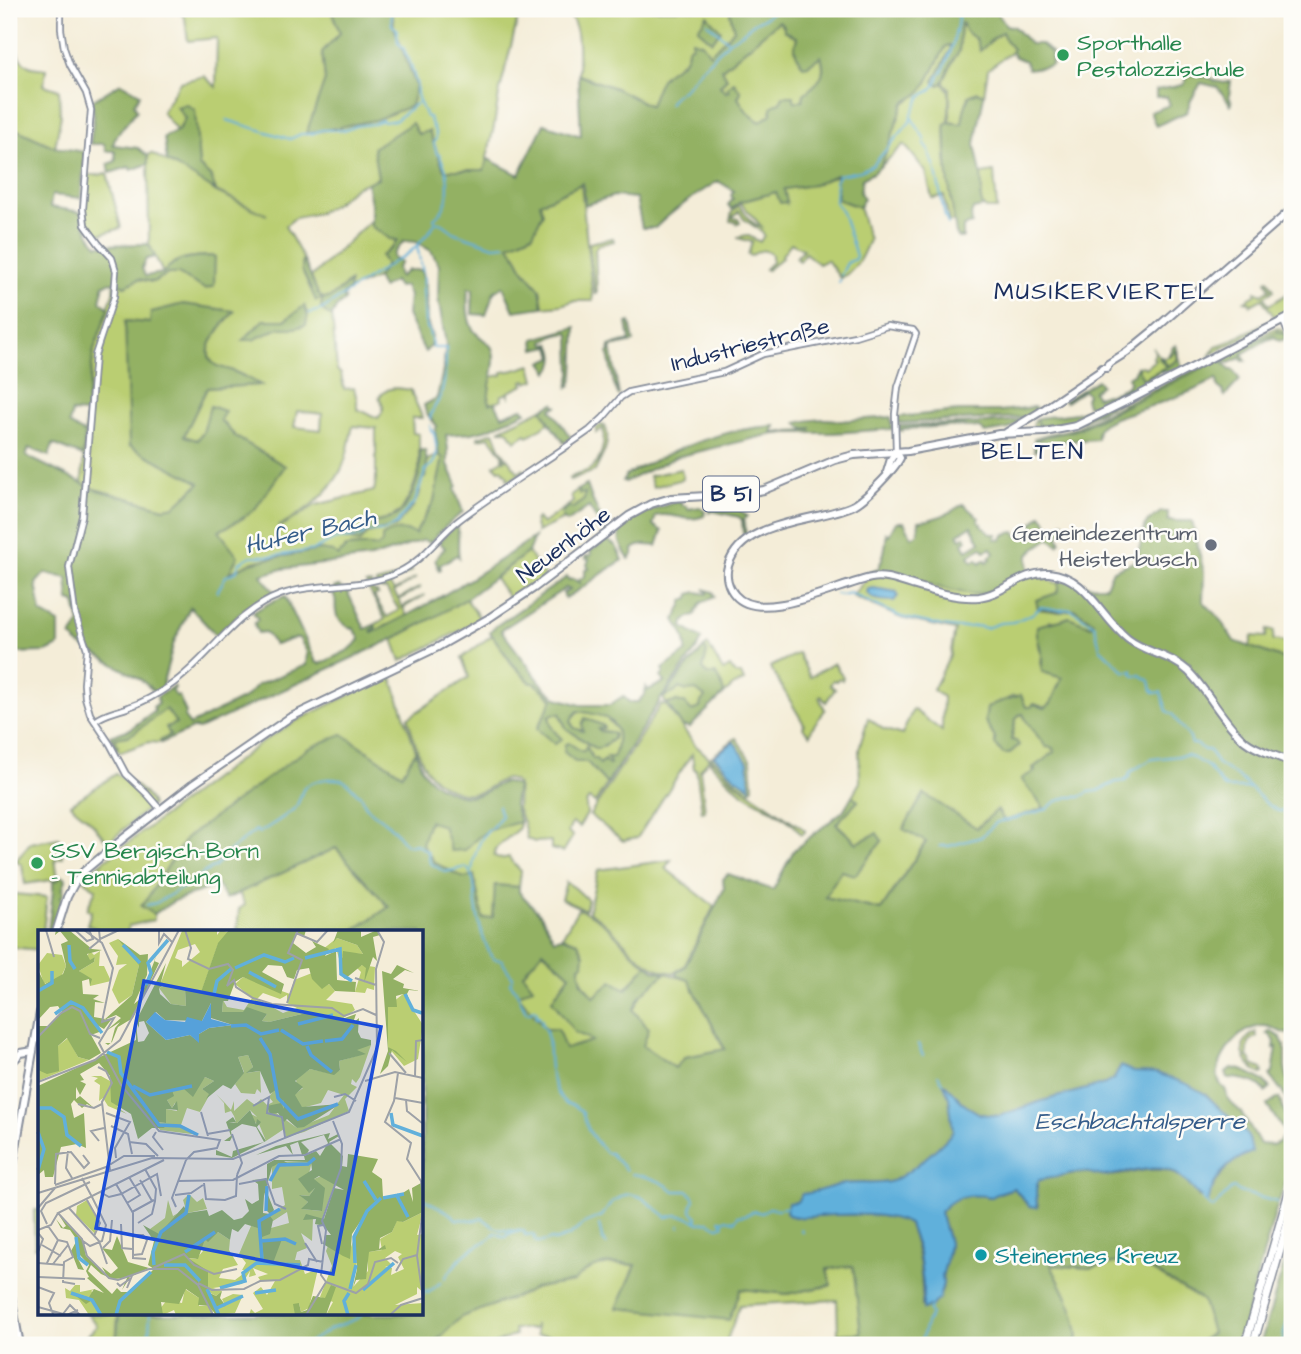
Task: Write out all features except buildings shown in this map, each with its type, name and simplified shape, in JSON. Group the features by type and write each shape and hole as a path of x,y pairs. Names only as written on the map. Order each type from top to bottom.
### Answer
{"highway":[{"path":"1245,1345 1292,1182"},
{"path":"1253,1345 1292,1208"}],"main road":[{"path":"1003,434 1032,418 1125,353 1292,209"},
{"name":"B 51","path":"1028,433 1064,429 1088,421 1292,316"},
{"path":"1028,433 1032,418"},
{"name":"Neuenhöhe","path":"160,809 289,718 443,644 489,618 646,506 681,496 755,492 845,457 896,452 1003,434 1028,433"},
{"path":"896,452 900,458 898,463 864,499 851,507 781,525 752,538 738,549 728,566 727,578 738,599 750,605 777,604 880,577 944,593 977,597 991,594 1033,575 1047,573 1064,576 1080,587 1127,638 1184,668 1248,743 1292,764"},
{"name":"B 51","path":"57,930 65,902 82,873 160,809"},
{"path":"9,1187 38,1023"},
{"path":"9,1065 22,1053 33,1051"},
{"path":"9,1285 20,1345"}],"street":[{"path":"61,9 61,33 67,55 86,93 91,110 83,209 85,225 114,262 116,271 115,289 94,358 82,516 69,567 75,613 87,649 85,697 90,714 107,738 123,770 160,809"},
{"path":"1283,321 1292,342"},
{"name":"Industriestraße","path":"94,720 138,704 172,685 196,665 241,619 269,600 302,589 380,579 405,569 457,520 585,433 627,393 724,372 763,354 855,336 887,326 915,331 898,387 895,414 896,452"}],"green space":[{"path":"9,9 19,9 15,40 18,55 29,66 46,69 44,85 59,90 61,115 55,147 18,131 12,139 9,137"},
{"path":"177,9 331,9 340,33 322,52 325,80 307,134 416,86 394,27 392,9 520,10 499,94 484,171 444,170 429,131 418,134 412,124 378,178 357,186 318,213 295,218 285,226 303,258 302,270 318,294 311,277 371,220 371,226 390,239 397,240 393,247 381,256 386,265 377,278 349,290 349,282 331,297 324,299 326,314 332,316 337,370 341,374 344,389 354,388 357,409 378,418 383,408 379,397 383,393 394,388 411,390 422,418 412,418 413,433 419,434 419,471 401,511 386,520 370,523 361,535 347,539 396,526 413,507 420,493 420,484 426,475 427,460 439,455 443,458 434,501 415,534 382,543 377,548 346,547 338,556 320,550 267,559 250,563 228,575 219,531 243,518 285,466 236,437 220,420 224,411 211,406 203,433 197,440 183,437 207,388 260,385 217,366 210,358 210,344 234,312 150,323 125,321 200,483 175,507 164,508 94,489 82,483 86,413 94,349 113,294 114,282 125,286 139,279 152,282 168,274 178,274 205,289 214,286 214,256 180,260 163,273 149,244 148,156 151,153 216,192 267,215 216,191 211,177 199,166 195,110 177,107 186,118 177,131 162,112 180,82 204,76 216,87 217,38 188,41 185,18","holes":["304,307 295,328 279,328 244,340 263,320 285,320","297,411 322,414 321,430 294,427","353,426 376,428 374,491 316,505 280,527 329,488 347,454"]},
{"path":"331,9 392,9 394,27 416,86 411,106 375,120 306,134 325,80 322,52 340,33"},
{"path":"565,9 731,9 734,30 710,55 692,45 688,48 682,62 661,80 650,106 615,88 578,75 577,32"},
{"path":"731,9 994,9 1006,25 1014,27 1030,44 1040,44 1051,52 1052,64 1028,69 1025,61 1011,52 1013,49 1002,32 980,51 976,39 965,31 961,23 959,52 943,83 936,85 934,81 951,49 950,45 946,46 924,88 904,103 881,166 862,179 860,193 864,198 859,207 837,199 836,175 813,185 784,189 787,202 780,203 776,192 740,202 732,209 728,205 733,199 731,195 734,191 718,181 677,208 655,228 642,228 636,198 614,196 585,205 583,183 540,203 543,213 533,234 509,245 523,269 540,289 543,307 514,311 503,286 494,292 486,315 472,314 473,289 468,289 468,312 472,328 491,346 494,354 489,404 495,402 502,416 522,408 526,412 488,429 446,435 448,464 457,485 455,490 463,512 429,543 424,540 371,558 282,569 261,575 275,593 246,608 216,635 190,607 174,642 163,688 155,692 140,679 78,644 71,636 80,623 75,603 69,601 67,578 45,573 36,583 41,613 59,623 59,646 46,652 9,653 9,137 12,139 18,130 55,147 85,152 81,198 52,195 50,207 81,212 87,230 98,245 149,244 155,257 146,259 142,268 145,276 163,273 174,263 186,258 215,256 214,286 205,289 178,274 168,274 153,282 139,279 125,286 114,282 104,284 100,301 109,308 94,349 86,413 72,412 69,424 85,434 83,456 53,444 49,456 29,448 26,456 94,489 164,508 175,506 200,483 129,446 125,321 150,323 151,312 183,304 234,311 210,344 210,358 214,364 261,385 207,388 184,436 197,440 203,433 210,406 225,411 220,420 236,437 285,466 255,509 219,531 238,556 229,573 250,563 320,550 333,552 338,556 346,547 377,547 382,543 385,534 394,531 415,534 434,501 443,458 439,455 435,431 437,426 426,413 424,405 437,398 446,344 438,298 439,265 431,251 416,242 404,241 394,253 393,258 401,262 397,268 399,277 408,270 421,270 426,287 427,322 432,337 430,347 425,352 407,315 409,296 405,286 398,287 394,281 382,288 377,278 386,265 381,256 393,247 397,240 390,239 371,226 371,203 367,183 378,178 373,148 412,123 418,134 429,131 444,170 484,170 488,159 519,175 544,124 581,136 578,75 615,88 650,106 660,81 682,62 692,40 702,43 710,54 734,30","holes":["779,21 784,30 797,38 795,49 803,66 821,56 822,74 804,94 803,100 796,102 794,96 783,96 780,102 771,107 771,114 760,122 748,113 738,98 741,92 734,82 727,87 729,91 726,92 720,86 727,78 722,69"]},
{"path":"707,15 721,31 712,41 698,29"},
{"path":"779,21 797,38 808,65 821,56 823,69 818,82 804,94 803,100 780,102 771,114 760,122 748,113 738,98 740,92 726,92 720,86 727,78 722,69"},
{"path":"961,23 965,31 976,39 980,50 1002,32 1014,50 988,69 984,95 977,92 969,96 963,123 960,124 950,122 950,89 943,82 959,51"},
{"path":"950,45 951,49 934,81 939,85 943,83 949,91 949,122 945,124 946,159 955,222 949,222 944,196 932,198 926,172 904,144 881,166 904,103 924,88 946,46"},
{"path":"1187,75 1199,75 1225,83 1231,81 1231,105 1217,87 1201,83 1187,112 1156,126 1150,112 1170,105 1167,97 1156,97 1156,90 1183,85"},
{"path":"121,83 140,94 134,104 137,110 116,136 113,145 138,148 148,156 148,164 110,173 108,164 116,161 115,151 106,151 104,144 90,144 94,117 92,101"},
{"path":"977,92 984,95 975,144 981,174 980,196 983,207 973,209 972,224 963,226 963,238 959,238 956,234 948,178 945,124 962,123 969,96"},
{"path":"186,104 195,110 199,166 211,177 216,191 167,161 164,137 179,130 185,118 177,107"},
{"path":"994,172 997,209 986,209 980,203 981,174"},
{"path":"107,173 121,228 101,234 90,229 84,212 88,175"},
{"path":"837,175 837,199 859,207 869,240 850,272 840,278 827,260 819,264 805,253 799,261 796,258 803,249 791,243 783,257 767,270 765,269 772,262 772,255 762,251 748,255 752,242 738,237 747,235 760,242 764,235 744,219 739,211 732,218 738,219 740,223 730,221 732,212 739,205 751,221 762,227 740,202 776,192 786,203 783,189 813,185"},
{"path":"581,184 593,301 573,301 543,307 540,289 508,245 533,234 539,203"},
{"path":"613,238 614,241 598,245 595,249 595,294 589,243"},
{"path":"303,258 318,294 324,299 331,297 350,282 349,290 343,294 345,301 336,308 332,316 321,308 322,298 316,301 302,270"},
{"path":"1268,280 1274,290 1264,297 1269,305 1292,291 1292,313 1210,355 1216,346 1275,318 1262,299 1251,305 1245,301 1255,295 1256,291 1262,294 1270,289 1266,281"},
{"path":"304,306 308,315 306,325 279,328 253,340 243,340 264,320 285,320"},
{"path":"630,322 634,342 611,347 619,396 614,385 609,346 630,341 627,323"},
{"path":"576,327 574,374 568,387 571,374 570,335 556,335 544,341 545,344 551,344 554,355 553,366 549,372 542,362 553,357 550,346 535,349 534,339"},
{"path":"1275,328 1282,329 1286,335 1278,331 1078,429 1049,435 1034,442 1034,439 1043,435 1075,428"},
{"path":"1278,331 1285,335 1286,339 1279,341 1275,337 1267,340 1242,354 1246,361 1240,358 1229,363 1223,358 1255,341"},
{"path":"1176,345 1182,368 1179,370 1161,371 1136,386 1106,397 1096,405 1087,405 1087,394 1084,390 1064,401 1097,380 1101,385 1093,391 1097,397 1128,386 1128,377 1137,367 1143,379 1166,367 1159,358 1168,366 1178,359 1176,350 1170,356 1169,354"},
{"path":"1153,347 1164,358 1175,350 1178,359 1168,366 1161,358 1166,367 1143,379 1137,367 1145,368 1155,360"},
{"path":"1220,359 1240,380 1225,396 1218,387 1217,379 1179,396 1111,419 1100,427 1097,439 1043,443 1036,451 1034,442 1038,439 1078,429"},
{"path":"531,365 535,380 527,383 526,380 523,381 524,385 509,392 509,396 507,393 501,396 502,399 489,405 491,377"},
{"path":"1154,377 1158,381 1144,390 1077,423 1038,429 1033,426 1037,419 1039,425 1088,416 1144,386 1143,384"},
{"path":"1143,384 1144,386 1081,419 1039,425 1039,418 1076,413 1099,406 1107,399"},
{"path":"554,403 557,406 551,409 571,438 564,443 542,409"},
{"path":"1034,407 1038,410 1027,417 898,423 898,417"},
{"path":"542,409 549,423 528,436 526,434 515,441 508,430 499,430"},
{"path":"891,417 892,429 788,433 811,430 797,423 807,421"},
{"path":"1023,420 1009,429 985,433 981,429 966,427 898,430 898,426"},
{"path":"605,426 607,432 607,443 595,471 570,480 569,478 590,469 597,461 602,451 604,433 603,428 596,433 596,428"},
{"path":"775,426 772,433 786,433 676,457 623,481 626,475 643,466 698,442 736,431"},
{"path":"494,432 501,450 518,472 523,469 524,471 510,480 502,469 499,470 494,465 503,460 503,456 506,459 490,437 478,439"},
{"path":"420,450 425,450 425,478 420,484 420,493 415,503 396,527 367,534 360,542 345,539 361,535 365,521 385,520 402,510 418,478"},
{"path":"681,469 683,479 653,487 649,476"},
{"path":"587,485 604,525 603,530 600,530 600,525 589,507 567,522 562,517 562,512 568,507 573,508 584,500 585,493 579,494 579,489"},
{"path":"579,489 579,494 585,492 584,500 564,519 537,532 537,518 542,524 573,502 571,495"},
{"path":"681,501 688,509 700,507 705,512 704,516 691,519 656,516 653,525 662,531 657,546 636,547 629,559 619,539 624,526 648,512"},
{"path":"963,504 979,518 978,521 991,534 997,534 995,539 1001,540 1005,534 1015,532 1018,536 1028,535 1033,527 1031,525 1041,515 1047,521 1047,531 1053,533 1063,522 1067,526 1058,536 1061,542 1058,545 1050,538 1028,556 1028,573 984,593 964,593 895,575 870,575 870,571 878,569 886,533 889,535 896,522 904,522 912,537 918,533 919,521 947,514","holes":["971,526 980,542 967,550 963,543 967,540 965,536 961,539 958,534","981,547 985,551 991,548 994,553 989,557 991,559 987,562 985,559 980,563 977,559 973,562 969,556"]},
{"path":"709,505 738,509 747,516 744,519 746,536 739,517 713,511 709,513"},
{"path":"1161,512 1168,512 1168,521 1192,521 1204,573 1203,601 1223,622 1234,641 1281,658 1292,657 1292,1033 1263,1026 1248,1030 1230,1046 1222,1058 1218,1072 1219,1081 1226,1090 1228,1099 1240,1111 1260,1144 1272,1145 1279,1142 1285,1133 1267,1105 1277,1098 1292,1126 1292,1164 1276,1210 1238,1345 1196,1345 1212,1333 1203,1301 1133,1259 1089,1268 1051,1265 1074,1314 1077,1345 835,1345 838,1334 861,1333 853,1266 827,1269 831,1285 787,1294 741,1289 729,1320 617,1308 636,1265 618,1264 594,1267 573,1282 534,1288 461,1317 432,1345 152,1345 139,1342 138,1345 116,1345 119,1316 424,1316 424,930 354,930 389,907 336,848 226,899 217,885 174,901 154,914 141,906 186,838 307,749 342,734 402,774 416,751 421,767 428,777 455,793 477,795 501,783 511,783 517,786 514,805 520,822 490,830 465,850 451,851 443,826 429,821 422,844 435,863 464,878 474,875 483,919 493,917 495,885 519,887 519,892 541,915 554,939 562,937 578,942 584,955 583,964 579,967 582,983 594,997 612,981 626,989 647,965 665,973 640,996 633,1010 649,1029 643,1046 675,1068 685,1057 725,1049 689,980 677,976 676,973 685,966 724,889 723,879 728,874 773,890 794,850 843,811 852,796 858,801 836,824 857,843 877,833 882,841 855,875 841,871 825,897 881,910 926,842 903,829 924,794 977,828 997,810 1005,821 1044,808 1021,779 1035,771 1033,768 1055,752 1053,748 1046,747 1023,714 1016,719 1011,740 1019,745 1009,754 1003,754 995,744 995,738 985,721 987,708 1021,695 1026,707 1034,704 1045,708 1051,703 1062,678 1042,672 1037,626 1069,617 1091,626 1094,622 1075,609 1060,612 1038,609 1036,600 1057,593 1060,580 1106,586 1113,570 1136,561 1146,523","holes":["543,951 570,975 552,1000 575,1033 592,1041 565,1049 558,1029 546,1029 518,995 533,987 523,974","1120,1067 1133,1072 1157,1073 1206,1094 1249,1139 1251,1152 1225,1170 1209,1197 1199,1197 1178,1175 1167,1171 1145,1170 1105,1176 1072,1173 1039,1180 1036,1189 1038,1206 1026,1203 1014,1188 988,1197 971,1195 952,1200 940,1212 949,1245 941,1293 937,1299 922,1306 920,1265 909,1224 872,1215 799,1217 786,1212 802,1194 845,1184 889,1182 904,1175 923,1160 953,1131 949,1097 944,1083 965,1105 980,1114 999,1116 1105,1084 1114,1079"]},
{"path":"455,525 458,527 459,557 457,555 440,565 439,570 435,559 445,548 439,542"},
{"path":"534,537 528,552 466,599 393,639 199,729 194,728 161,743 160,741 170,735 166,727 176,723 166,709 134,733 115,738 116,748 110,736 131,729 155,711 153,707 158,703 157,697 174,686 172,691 179,696 186,713 184,717 190,725 246,697 257,685 306,665 307,652 299,638 275,645 265,632 258,633 254,624 258,619 253,612 273,601 285,596 316,662 320,664 349,650 360,640 353,628 337,616 332,592 335,587 350,590 348,593 365,629 374,625 376,627 372,633 455,588"},
{"path":"608,541 616,546 623,560 572,594 565,598 563,593 570,590 566,588 501,630 545,688 557,698 581,705 610,705 623,696 629,702 638,702 645,694 646,687 648,690 665,682 661,677 663,669 686,652 684,635 675,620 683,600 697,592 707,594 704,589 713,592 715,597 701,603 695,615 684,622 683,627 702,639 607,784 587,762 576,762 564,752 565,744 569,743 581,751 584,751 586,746 593,759 600,764 604,760 609,765 607,757 613,757 616,750 615,727 606,718 578,711 572,718 574,728 583,731 585,718 604,726 598,729 599,731 614,734 613,739 596,749 566,728 560,713 553,714 549,716 552,727 562,739 555,744 537,729 553,699 535,683 531,683 512,663 490,632 567,577 580,583 579,580 585,576 585,570 589,569 589,559 585,556 590,556 590,551"},
{"path":"528,552 545,577 511,601 495,578"},
{"path":"410,569 412,571 389,584 394,591 416,578 394,592 398,599 421,587 399,600 402,607 425,595 403,608 407,616 372,633 374,625 385,619 366,584 371,584 374,592 377,592 375,598 387,617 399,610 386,589 377,587 376,583 394,578"},
{"path":"1028,573 1060,584 1057,593 1060,612 1075,609 1094,622 1091,627 1069,617 1062,621 1049,621 1038,643 1042,655 1041,663 1046,673 1062,677 1051,703 1045,708 1034,704 1026,707 1013,696 1004,701 989,728 995,738 1011,741 1016,719 1023,714 1027,722 1053,748 1055,752 1033,768 1045,808 1005,822 998,810 977,828 926,841 881,910 825,897 841,870 855,875 882,841 857,843 836,823 858,801 852,796 860,782 859,749 868,718 883,729 902,735 913,709 942,731 943,697 933,690 950,656 955,630 901,618 852,596 870,575 896,576 927,585 998,588"},
{"path":"466,599 481,620 401,661 393,639"},
{"path":"1267,630 1274,631 1273,640 1292,643 1292,657 1281,658 1250,647 1252,636 1266,637"},
{"path":"492,635 512,664 531,683 535,683 553,699 537,728 555,744 559,736 552,728 550,715 559,713 566,728 592,747 603,747 613,739 610,732 599,731 589,719 583,732 574,728 572,719 578,711 605,716 617,730 617,751 609,765 605,761 601,764 593,759 586,747 581,751 607,784 595,803 589,799 587,801 587,814 579,827 572,823 568,832 573,836 563,852 551,849 551,841 535,842 527,839 517,808 518,785 513,781 499,781 480,792 458,792 431,775 416,745 408,718 469,677 462,658"},
{"path":"708,645 723,671 730,667 735,674 741,674 744,681 724,694 717,678 703,669 707,652 704,648"},
{"path":"704,648 707,652 703,669 707,674 716,674 724,694 689,728 683,727 667,703 685,703 691,711 700,708 705,697 696,690 679,688 664,697"},
{"path":"798,653 810,677 834,663 843,677 842,680 833,680 830,685 835,689 826,702 819,697 825,710 810,735 803,728 804,724 770,667"},
{"path":"391,675 416,751 402,775 342,734 146,900 141,906 154,914 154,920 128,926 128,930 98,930 87,925 91,911 87,909 96,889 83,879 265,740 298,720"},
{"path":"679,688 696,689 706,698 700,708 691,711 680,703 664,701 664,697"},
{"path":"166,702 187,730 161,743 149,742 118,751 110,736 130,729"},
{"path":"661,704 666,705 695,745 733,781 805,832 801,834 782,816 738,790 709,759 700,770 705,811 702,812 692,754 637,838 623,841 590,815"},
{"path":"736,738 751,761 753,787 750,791 736,782 711,757"},
{"path":"116,774 142,791 152,805 109,842 71,804"},
{"path":"379,789 513,804 519,828 496,848 494,856 501,859 509,857 521,871 519,887 496,885 522,974 542,950 570,975 556,994 614,1023 588,1054 470,1031 392,839"},
{"name":"SSV Bergisch-Born - Tennisabteilung","path":"59,838 63,857 55,859 58,879 25,884 22,865 16,861 30,843"},
{"path":"336,848 389,907 354,930 237,930 239,909 245,905 239,893"},
{"path":"671,860 665,868 714,906 685,965 674,973 648,964 611,928 589,912 598,870"},
{"path":"59,876 65,877 66,880 61,897 64,902 54,930 48,930 53,881 58,880"},
{"path":"566,882 588,900 585,910 561,899"},
{"path":"14,894 47,897 43,930 38,930 38,950 9,947"},
{"path":"578,909 608,927 647,965 626,989 594,997 583,982 580,968 584,955 578,942 562,937"},
{"path":"665,973 689,980 725,1050 685,1057 675,1068 643,1046 633,1010 640,996"},
{"path":"1270,1031 1280,1037 1285,1046 1285,1068 1292,1096 1292,1112 1282,1091 1270,1077 1277,1047 1274,1048 1275,1041 1267,1034"},
{"path":"1256,1032 1257,1036 1249,1042 1247,1057 1253,1065 1262,1069 1261,1074 1250,1065 1243,1048 1249,1037"},
{"path":"1231,1068 1252,1075 1270,1088 1265,1092 1254,1083 1228,1078 1226,1072"},
{"path":"34,1210 38,1210 38,1246 35,1247"},
{"path":"1292,1238 1292,1306 1285,1345 1260,1345"},
{"path":"1133,1259 1203,1301 1212,1333 1196,1345 1077,1345 1078,1335 1050,1265 1089,1268"},
{"path":"609,1264 636,1265 618,1308 741,1289 787,1294 830,1286 827,1269 854,1265 861,1334 838,1334 837,1300 740,1305 725,1345 570,1345 551,1336 536,1335 535,1325 534,1329 514,1329 515,1335 492,1345 432,1345 461,1317 534,1288 573,1282 589,1269"},
{"path":"90,1316 118,1316 116,1345 77,1345 97,1326"}],"water":[{"path":"873,588 897,592 898,596 894,601 875,599 867,592"},
{"path":"734,742 748,762 750,787 736,778 714,756"},
{"name":"Eschbachtalsperre","path":"1121,1066 1133,1072 1157,1073 1187,1084 1205,1094 1245,1132 1252,1152 1228,1166 1217,1179 1208,1203 1180,1176 1159,1169 1104,1176 1072,1173 1039,1180 1036,1189 1037,1207 1029,1206 1014,1188 992,1197 970,1196 957,1199 940,1212 949,1243 943,1283 939,1299 932,1306 923,1309 919,1253 909,1224 871,1215 798,1217 786,1212 788,1203 797,1202 802,1194 845,1184 889,1182 904,1175 923,1160 953,1131 949,1097 943,1082 965,1105 980,1114 999,1116 1105,1084 1114,1079"}],"waterway":[{"path":"184,13 190,9"},
{"name":"Hufer Bach","path":"309,313 321,310 409,253 436,222 434,218 442,211 446,201 446,169 437,154 434,130 418,97 409,59 398,42 397,29 392,25 392,9"},
{"path":"669,104 729,41 775,9"},
{"path":"841,275 847,263 856,256 842,212 835,202 838,175 860,171 873,165 910,122 921,96 933,88 949,57 959,9"},
{"path":"707,23 727,40"},
{"path":"227,120 290,139 322,130 346,130 382,120 396,120 418,102"},
{"path":"911,117 920,131"},
{"path":"921,133 935,167 948,224"},
{"path":"436,222 455,233 494,246 506,245"},
{"name":"Hufer Bach","path":"417,246 420,260"},
{"name":"Hufer Bach","path":"421,263 425,323 433,348 446,348 443,387 430,419"},
{"name":"Hufer Bach","path":"217,592 226,576 236,572 239,563 251,556 314,550 335,539 360,537 364,532 384,531 397,524 415,502 426,469 434,462 436,444 430,425"},
{"path":"836,594 850,593 901,617 960,628 986,628 1013,622 1041,607 1071,609 1095,626 1100,648 1125,672 1132,670 1134,676 1140,675 1150,681 1155,693 1161,692 1167,711 1173,715 1192,744 1209,750 1217,763 1242,780 1267,804 1278,811 1292,811"},
{"path":"940,846 981,837 997,822 1047,809 1055,802 1068,797 1080,797 1125,781 1130,772 1152,759 1188,755 1207,766 1225,788 1249,788"},
{"path":"147,905 156,903 215,867 227,853 256,830 259,833 286,815 297,806 304,788 308,785 330,779 346,782 362,797 369,810 391,827 405,843 416,844 428,852 430,863 445,872 466,867 469,871 487,947 494,959 502,960 513,977 510,983 526,1012 534,1009 537,1012 536,1017 539,1016 542,1020 548,1040 552,1077 558,1094 566,1104 582,1111 594,1138 606,1153 610,1153 626,1170"},
{"path":"472,871 480,842 501,816 498,806"},
{"path":"918,1044 923,1056"},
{"path":"938,1075 943,1082"},
{"path":"632,1174 665,1184 674,1191 689,1191 694,1199 691,1209 697,1217 696,1221"},
{"path":"1202,1199 1213,1208 1234,1188 1277,1202"},
{"path":"535,1236 535,1241 541,1242 569,1236 585,1223 602,1216 612,1202 630,1194 641,1197 667,1217 689,1217 699,1223 709,1222 718,1227 724,1225 720,1220 735,1221 738,1216 755,1211 761,1213 769,1208 789,1207"},
{"path":"424,1199 456,1219 482,1218 499,1229 524,1231 525,1235 533,1234"},
{"path":"599,1225 607,1245"},
{"path":"445,1278 465,1254 495,1233 505,1237 520,1231"},
{"path":"424,1293 428,1293 441,1282"},
{"path":"1283,1345 1292,1283"},
{"path":"920,1345 931,1315 931,1307"},
{"path":"149,1334 150,1316"},
{"path":"304,1345 360,1316"}],"place":[{"name":"Sporthalle Pestalozzischule","path":"1063,55"},
{"name":"Gemeindezentrum Heisterbusch","path":"1211,545"},
{"name":"SSV Bergisch-Born - Tennisabteilung","path":"37,863"},
{"name":"Steinernes Kreuz","path":"981,1255"}],"district":[{"name":"MUSIKERVIERTEL","path":"1105,291"},
{"name":"BELTEN","path":"1033,451"}]}
